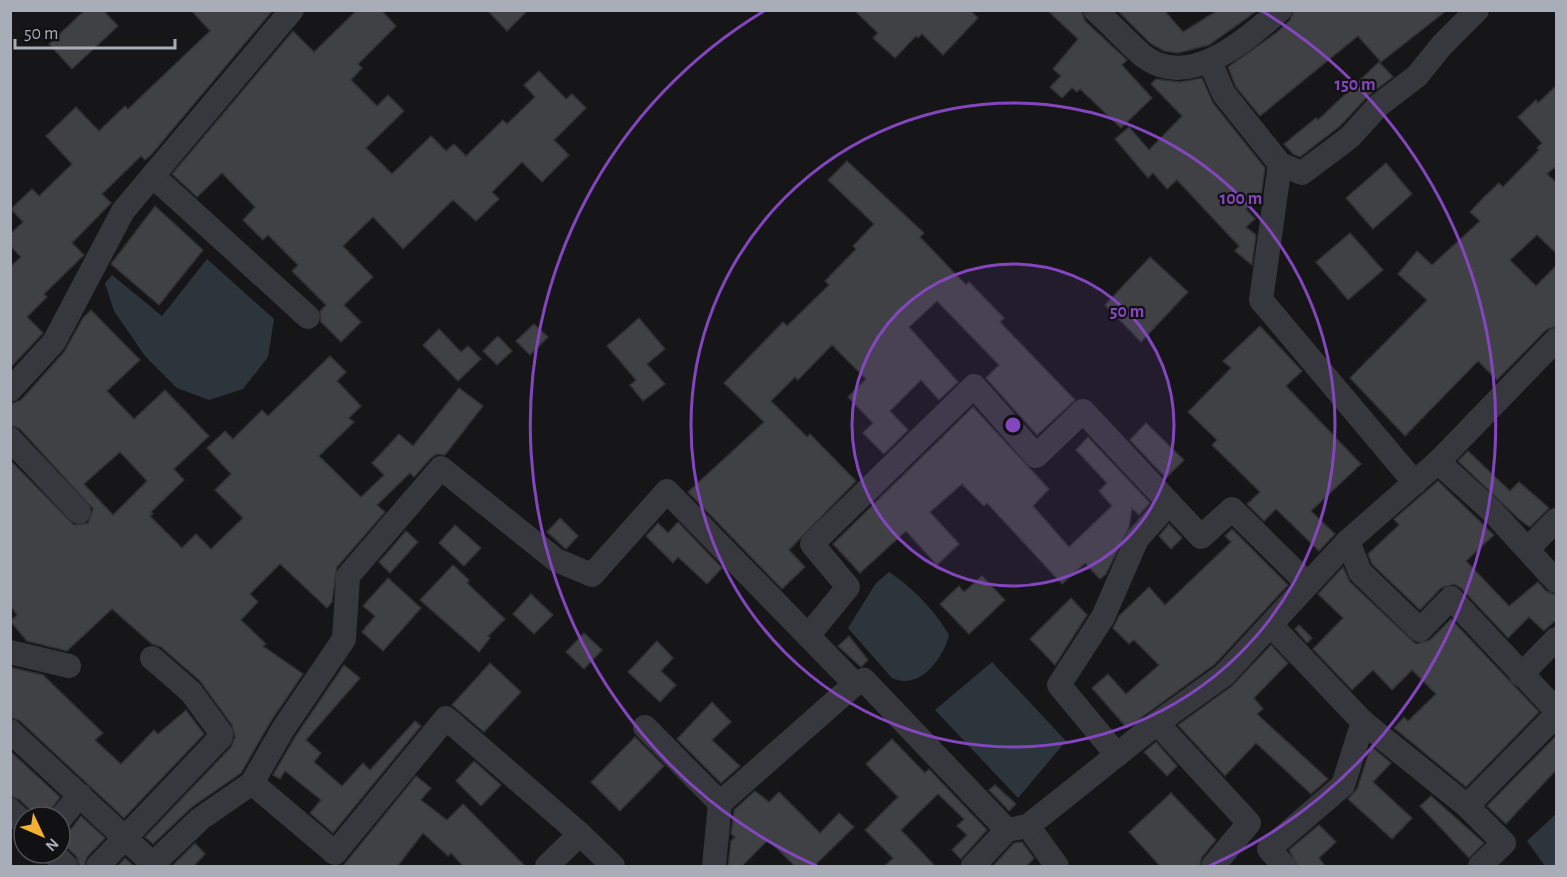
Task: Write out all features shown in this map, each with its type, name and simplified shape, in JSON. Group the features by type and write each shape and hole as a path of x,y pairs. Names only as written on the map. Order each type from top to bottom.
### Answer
{"street":[{"path":"10,390 54,342 123,211 292,10"},
{"path":"1095,10 1143,55 1171,68 1210,62 1280,10"},
{"path":"1210,62 1224,94 1280,164 1302,173 1350,137 1378,105 1417,76 1442,45 1477,10"},
{"path":"1280,164 1261,300 1414,483"},
{"path":"153,176 308,317"},
{"path":"973,867 1017,828 1224,675 1348,541 1438,462 1557,340"},
{"path":"808,636 848,587 812,544 974,386 1036,456 1083,411 1201,537 1232,509 1308,584"},
{"path":"10,439 79,512"},
{"path":"1438,462 1475,494 1557,581"},
{"path":"10,731 154,865 200,819 252,783 283,729 344,639 348,576 441,468 556,560 592,575 667,491 855,684"},
{"path":"1117,755 1059,686 1103,617 1137,539 1169,503"},
{"path":"1528,549 1557,520"},
{"path":"1348,541 1360,572 1420,630 1451,598 1521,675 1557,710"},
{"path":"1271,624 1363,722 1467,806 1504,843 1480,867"},
{"path":"1521,675 1557,639"},
{"path":"10,652 69,666"},
{"path":"98,867 221,737 221,733 191,692 152,658"},
{"path":"714,867 720,803 855,684 864,680 1057,867"},
{"path":"1467,806 1557,715"},
{"path":"252,783 335,853 446,718 580,834 613,867"},
{"path":"1284,867 1269,849 1343,785 1363,722"},
{"path":"1157,723 1249,823 1213,867"},
{"path":"645,727 720,803"},
{"path":"72,805 80,795"},
{"path":"547,867 580,834"}],"shaded area":[{"path":"207,259 274,319 268,357 243,389 209,400 177,388 145,356 114,311 105,283 112,275 162,316"},
{"path":"889,572 922,600 949,635 935,663 920,676 911,680 902,681 892,678 848,628 876,583"},
{"path":"992,662 1066,741 1018,798 935,710"},
{"path":"1556,814 1556,866 1545,866 1527,841"}],"building":[{"path":"85,10 103,10 118,26 72,69 49,44"},
{"path":"191,10 273,10 151,155 145,160 141,156 102,194 111,203 72,243 84,255 44,294 47,297 27,317 43,333 10,368 10,267 21,257 10,246 10,234 23,222 11,209 32,189 39,196 72,164 46,136 76,107 99,131 125,106 128,109 210,31"},
{"path":"357,10 381,10 396,26 358,64 362,68 351,80 377,106 388,95 404,111 366,148 392,174 431,136 446,151 454,144 466,156 503,120 507,124 535,97 524,85 539,71 566,99 572,94 586,108 554,140 569,155 542,182 522,162 492,192 499,199 476,221 453,200 403,249 373,217 343,246 373,277 344,305 361,322 341,342 321,322 320,311 326,305 292,271 298,265 268,235 263,240 243,220 255,207 222,173 197,197 172,174 293,31 314,52"},
{"path":"487,10 528,10 507,31"},
{"path":"854,10 970,10 978,18 943,55 922,34 918,38 916,36 895,58 873,38 878,33"},
{"path":"1047,10 1081,10 1085,21 1127,60 1122,65 1152,98 1121,128 1080,89 1077,92 1072,88 1062,98 1050,87 1061,76 1053,69 1078,39"},
{"path":"1117,10 1164,10 1183,32 1218,10 1258,10 1209,45 1178,53 1164,51 1150,43"},
{"path":"1294,10 1447,10 1381,62 1358,36 1260,116 1236,87 1228,67 1276,33 1290,20"},
{"path":"1379,62 1393,77 1369,95 1340,126 1300,157 1293,154 1284,144 1316,118 1318,120"},
{"path":"1202,78 1213,103 1265,168 1261,196 1246,209 1255,219 1246,227 1256,235 1252,265 1235,251 1239,246 1177,180 1167,189 1153,173 1148,178 1115,139 1129,127 1149,150 1182,116 1151,84 1156,79 1180,82"},
{"path":"1557,85 1557,170 1554,168 1547,174 1557,183 1557,254 1537,235 1510,260 1536,286 1557,265 1557,326 1546,330 1497,380 1478,361 1405,436 1350,378 1427,300 1398,274 1417,251 1432,265 1480,221 1470,212 1499,183 1503,187 1539,150 1537,148 1542,143 1518,117 1536,100 1538,103"},
{"path":"847,161 924,233 920,237 966,285 969,282 1004,318 1000,322 1075,400 1037,435 986,378 999,365 937,301 909,327 958,382 939,400 921,380 890,411 908,430 884,454 863,433 873,423 848,397 866,379 832,345 798,380 795,377 771,401 807,437 810,434 856,481 789,550 805,567 782,589 688,492 764,422 724,383 783,322 787,326 829,285 825,281 856,249 853,246 874,224 828,180"},
{"path":"1386,163 1412,194 1373,229 1346,198"},
{"path":"155,206 203,250 159,305 111,264"},
{"path":"1350,233 1383,270 1348,300 1316,262"},
{"path":"1150,257 1188,292 1141,342 1105,305"},
{"path":"91,310 140,360 107,391 134,419 165,390 209,436 174,469 184,480 151,512 153,514 150,516 182,548 196,534 211,549 243,518 215,490 231,474 207,448 225,431 233,439 262,410 268,416 330,356 346,372 337,381 361,406 349,418 354,422 319,456 361,497 384,475 372,463 399,434 413,446 459,388 483,406 445,455 437,454 431,458 414,477 410,473 377,505 385,512 337,567 332,602 327,608 280,564 250,594 258,602 241,620 266,644 263,646 303,674 271,721 241,773 192,807 153,844 145,837 231,747 235,737 232,725 200,681 112,609 67,651 27,641 10,621 17,615 10,605 10,460 74,525 88,523 93,509 20,429 10,425 10,404 21,400 64,352 83,318","holes":["120,452 147,481 113,515 84,484"]},
{"path":"639,318 665,349 647,364 665,384 643,401 630,385 636,380 607,346"},
{"path":"534,324 548,337 530,355 516,341"},
{"path":"1260,326 1302,371 1286,386 1361,464 1311,511 1335,534 1319,551 1276,509 1264,521 1247,504 1260,492 1212,445 1217,440 1188,412 1231,368 1223,361"},
{"path":"439,329 461,352 468,346 481,359 458,381 423,345"},
{"path":"498,336 512,351 497,365 483,351"},
{"path":"973,407 1049,489 1033,506 1069,547 1112,506 1099,491 1107,483 1076,450 1088,437 1150,503 1139,515 1132,508 1129,527 1106,574 1100,579 1085,563 1062,584 987,503 984,506 962,484 930,512 959,544 937,565 906,531 860,573 833,544"},
{"path":"1146,423 1184,460 1166,478 1130,440"},
{"path":"1468,451 1510,491 1519,482 1549,508 1530,527 1520,520 1458,461"},
{"path":"1438,481 1494,535 1466,561 1509,606 1538,582 1546,591 1557,595 1557,619 1544,631 1529,617 1508,638 1461,588 1454,584 1441,588 1420,610 1372,564 1368,554 1399,525 1394,519"},
{"path":"560,518 578,536 566,549 547,532"},
{"path":"678,522 722,568 707,584 678,557 673,563 646,536 658,523 668,533"},
{"path":"1169,524 1182,538 1171,549 1159,536"},
{"path":"455,525 481,548 464,566 439,543"},
{"path":"1232,529 1288,585 1215,664 1127,728 1092,688 1108,674 1126,694 1159,665 1134,640 1129,644 1113,628 1119,616 1149,587 1165,605 1231,542 1225,536"},
{"path":"406,531 418,542 390,573 379,562"},
{"path":"453,565 469,580 467,583 505,619 488,636 490,638 479,652 420,600"},
{"path":"1343,567 1350,582 1416,644 1430,640 1451,619 1539,712 1466,787 1394,728 1404,717 1408,721 1436,694 1412,670 1392,690 1373,670 1352,690 1313,649 1343,618 1318,594"},
{"path":"982,576 1005,600 969,634 940,604 959,586 964,592"},
{"path":"388,578 421,608 383,651 362,632 375,616 363,606"},
{"path":"531,594 553,615 534,634 513,614"},
{"path":"1071,598 1087,615 1055,665 1030,639"},
{"path":"1299,625 1312,638 1307,643 1295,629"},
{"path":"584,633 602,650 584,669 566,652"},
{"path":"849,636 868,660 861,667 838,646"},
{"path":"657,641 673,658 661,671 676,685 660,702 628,672"},
{"path":"1271,645 1288,663 1254,698 1263,709 1257,714 1328,779 1311,794 1256,743 1225,776 1178,725 1232,686"},
{"path":"490,663 521,692 484,732 452,705"},
{"path":"344,665 360,678 306,740 321,753 314,762 342,786 363,763 370,770 415,721 421,726 333,833 310,813 321,800 285,771 280,779 273,775 295,737"},
{"path":"10,667 43,675 103,733 95,740 121,764 154,730 158,734 186,710 204,734 124,818 20,721 10,717"},
{"path":"712,702 731,722 712,740 740,766 721,783 677,739"},
{"path":"1557,735 1557,769 1506,824 1487,806"},
{"path":"635,737 664,766 620,811 591,782"},
{"path":"892,739 925,773 929,769 987,830 961,859 952,850 967,835 957,826 964,819 938,794 901,830 936,867 884,867 893,858 865,830 898,797 866,764"},
{"path":"1156,742 1177,766 1167,776 1144,752"},
{"path":"1371,746 1391,763 1373,782 1412,818 1392,839 1348,799 1357,789"},
{"path":"10,751 60,797 54,805 25,805 10,796"},
{"path":"474,761 501,785 481,806 456,781"},
{"path":"416,776 431,788 421,800 447,820 463,804 526,867 464,867 451,853 448,856 423,833 397,867 342,867"},
{"path":"995,785 1016,804 1009,811 989,790"},
{"path":"755,791 769,802 779,792 820,833 839,813 854,827 813,867 796,867 768,840 741,867 728,867 731,841 735,837 731,834 734,810"},
{"path":"1171,793 1216,840 1202,857 1199,867 1161,867 1129,832"},
{"path":"1431,796 1484,843 1469,858 1420,806"},
{"path":"81,816 105,838 87,857 84,867 80,867 72,852 72,828"},
{"path":"1319,825 1336,842 1319,858 1326,867 1298,867 1289,850"},
{"path":"1022,842 1034,858 1026,867 992,867 1014,843"},
{"path":"195,843 205,854 193,867 171,867"},
{"path":"125,858 135,867 117,867"}]}
